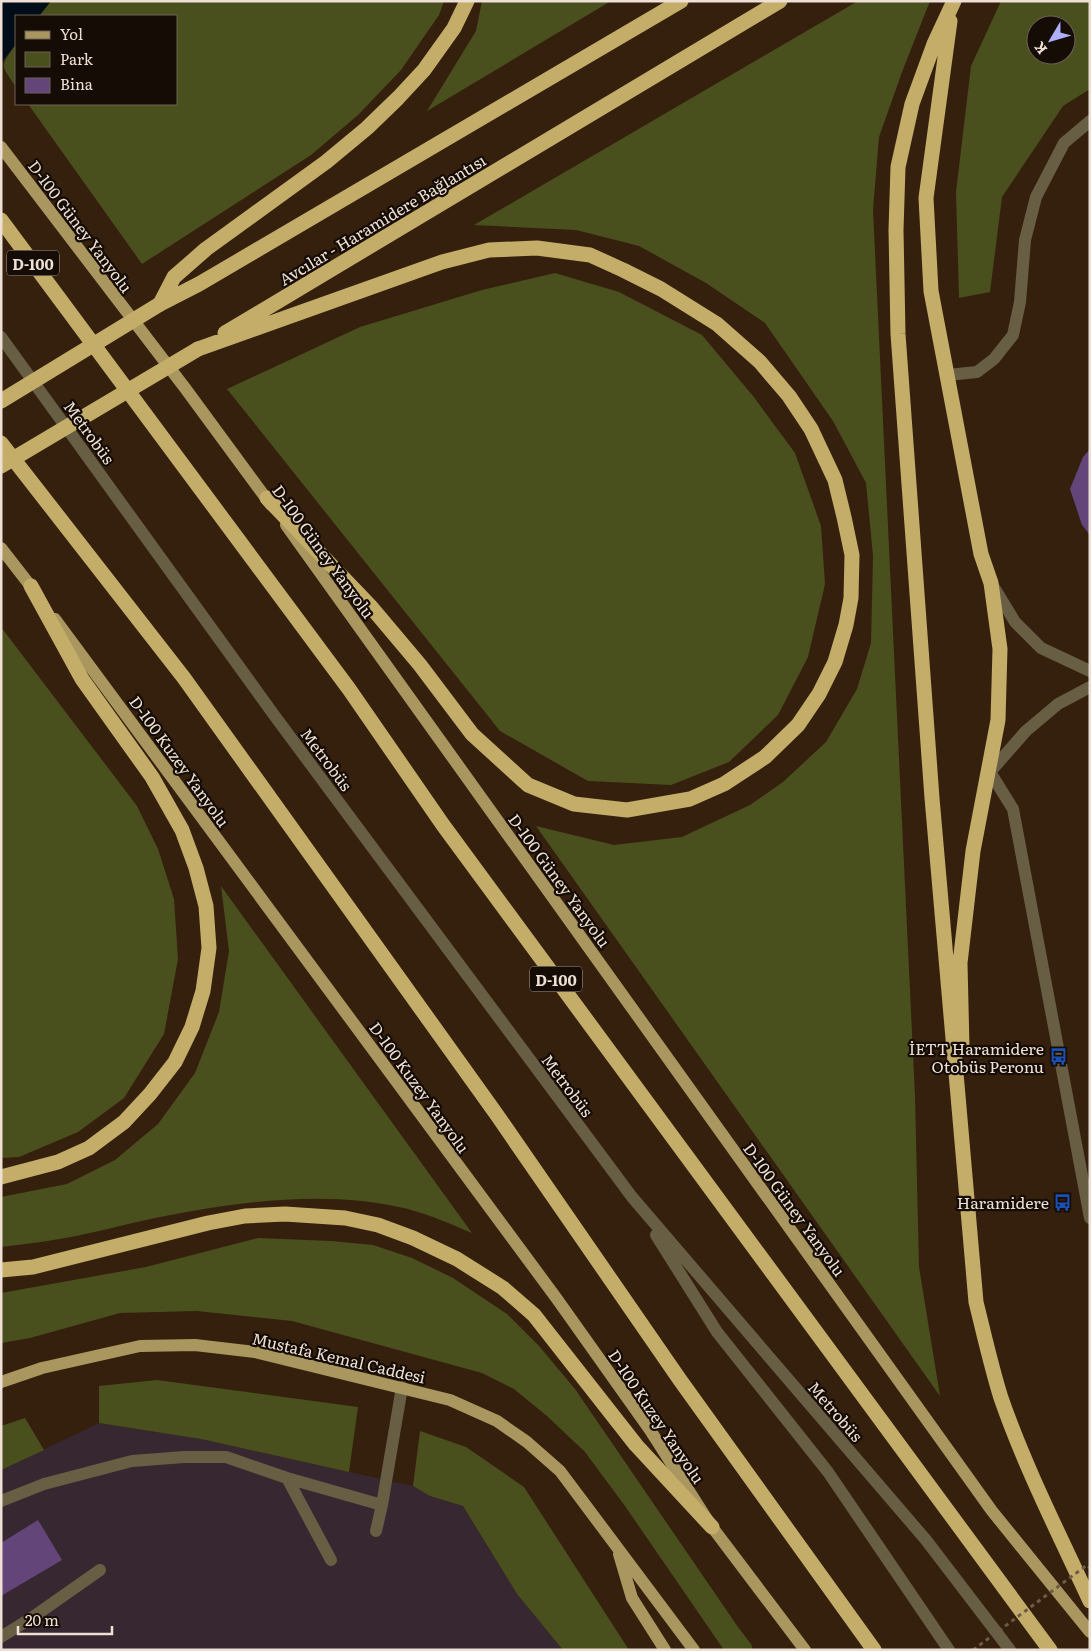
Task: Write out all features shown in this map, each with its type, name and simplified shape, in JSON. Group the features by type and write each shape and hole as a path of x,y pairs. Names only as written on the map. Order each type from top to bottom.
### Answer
{"highway":[{"path":"160,304 174,277 206,248 326,162 398,98 424,70 454,28 467,1"},
{"path":"1,401 160,304 199,284 681,1"},
{"name":"Avcılar - Haramidere Bağlantısı","path":"1,466 780,1"},
{"path":"953,2 926,198 931,291 981,554 991,583 1000,649 998,720 990,772 973,851 960,963 962,1032 959,1119"},
{"path":"953,2 934,44 912,104 898,167 896,230 898,334 933,808 959,1119 976,1302 988,1351 1002,1399 1025,1458 1090,1601"},
{"name":"D-100","path":"1,220 350,689 443,825 1050,1650"},
{"path":"198,349 442,262 489,250 538,248 590,255 661,289 717,324 760,362 789,396 811,429 835,480 852,555 851,598 846,625 835,662 819,694 798,725 765,757 724,784 690,799 626,810 574,804 528,785 472,734 420,665 372,608 267,498"},
{"path":"1,443 184,678 485,1099 686,1388 874,1650"},
{"path":"1,1177 58,1162 89,1148 124,1122 150,1094 175,1062 192,1027 203,991 209,948 206,906 196,868 182,830 152,777 82,679 31,586"},
{"path":"1,1270 33,1268 208,1223 245,1216 286,1214 345,1218 378,1225 457,1259 503,1288 534,1315 636,1445 712,1527"}],"main road":[{"name":"D-100 Güney Yanyolu","path":"1,148 267,498 992,1512 1090,1632"},
{"name":"D-100 Kuzey Yanyolu","path":"1,548 31,586 557,1299 650,1430 712,1527 805,1650"},
{"name":"Mustafa Kemal Caddesi","path":"1,1382 42,1368 140,1346 195,1345 255,1352 450,1400 498,1421 527,1442 560,1471 694,1650"},
{"name":"Mustafa Kemal Caddesi","path":"616,1544 632,1598 665,1650"}],"street":[{"path":"948,375 977,372 994,358 1013,335 1020,302 1025,240 1036,197 1064,143 1090,121"},
{"name":"Metrobüs","path":"1,337 274,715 632,1198 926,1540 1010,1650"},
{"path":"991,583 1015,622 1041,648 1090,671"},
{"path":"1090,687 1058,704 1026,731 990,772 1013,808 1090,1218"},
{"name":"Metrobüs","path":"632,1198 717,1332 828,1472 949,1650"},
{"path":"376,1531 402,1388"},
{"path":"1,1501 44,1484 132,1461 226,1456 287,1478 382,1505"},
{"path":"287,1478 331,1560"},
{"path":"1,1637 100,1570"}],"path":[{"path":"975,1649 1087,1565 1090,1568"}],"shaded area":[{"path":"1,1 51,1 40,15 15,15 15,45 1,63"},
{"path":"99,1423 201,1439 413,1486 430,1496 463,1506 517,1594 563,1650 1,1650 1,1470"}],"green space":[{"path":"51,1 444,1 439,15 401,70 358,115 311,155 142,264 29,105 178,105 178,15 40,15"},
{"path":"482,1 611,1 427,111 476,31"},
{"path":"858,1 930,1 879,137 873,210 915,1096 919,1267 940,1396 536,826 614,845 682,837 750,805 783,782 826,742 857,689 871,643 873,556 866,483 833,421 765,323 706,283 639,246 576,230 474,225"},
{"path":"1001,1 1090,1 1090,89 1063,106 1002,197 990,292 959,298 956,192 971,66"},
{"path":"15,45 15,86 4,66 7,57"},
{"path":"555,273 619,292 702,335 753,396 795,453 821,526 825,584 808,657 778,715 729,762 671,785 588,781 500,731 227,389 360,327 482,290"},
{"path":"1,627 137,806 158,849 174,899 178,959 164,1034 124,1098 78,1132 19,1157 1,1158"},
{"path":"221,886 472,1233 408,1209 376,1203 313,1199 281,1200 217,1207 155,1218 49,1241 1,1247 1,1197 67,1184 115,1160 158,1124 195,1073 219,1012 229,951"},
{"path":"258,1238 373,1245 412,1258 453,1278 507,1314 539,1346 575,1389 751,1644 753,1650 724,1650 625,1506 585,1452 547,1416 514,1389 482,1373 292,1321 197,1311 120,1313 30,1338 1,1343 1,1293 146,1267"},
{"path":"157,1380 358,1407 349,1472 201,1439 99,1423 99,1386"},
{"path":"25,1418 44,1450 1,1470 1,1426"},
{"path":"420,1431 466,1447 524,1487 629,1650 563,1650 517,1594 463,1506 430,1496 413,1486"}],"building":[{"path":"1090,449 1090,535 1082,525 1070,489 1083,457"},
{"path":"38,1520 62,1560 1,1596 1,1543"}],"place":[{"name":"İETT Haramidere Otobüs Peronu","path":"1058,1057"},
{"name":"Haramidere","path":"1063,1202"}]}
